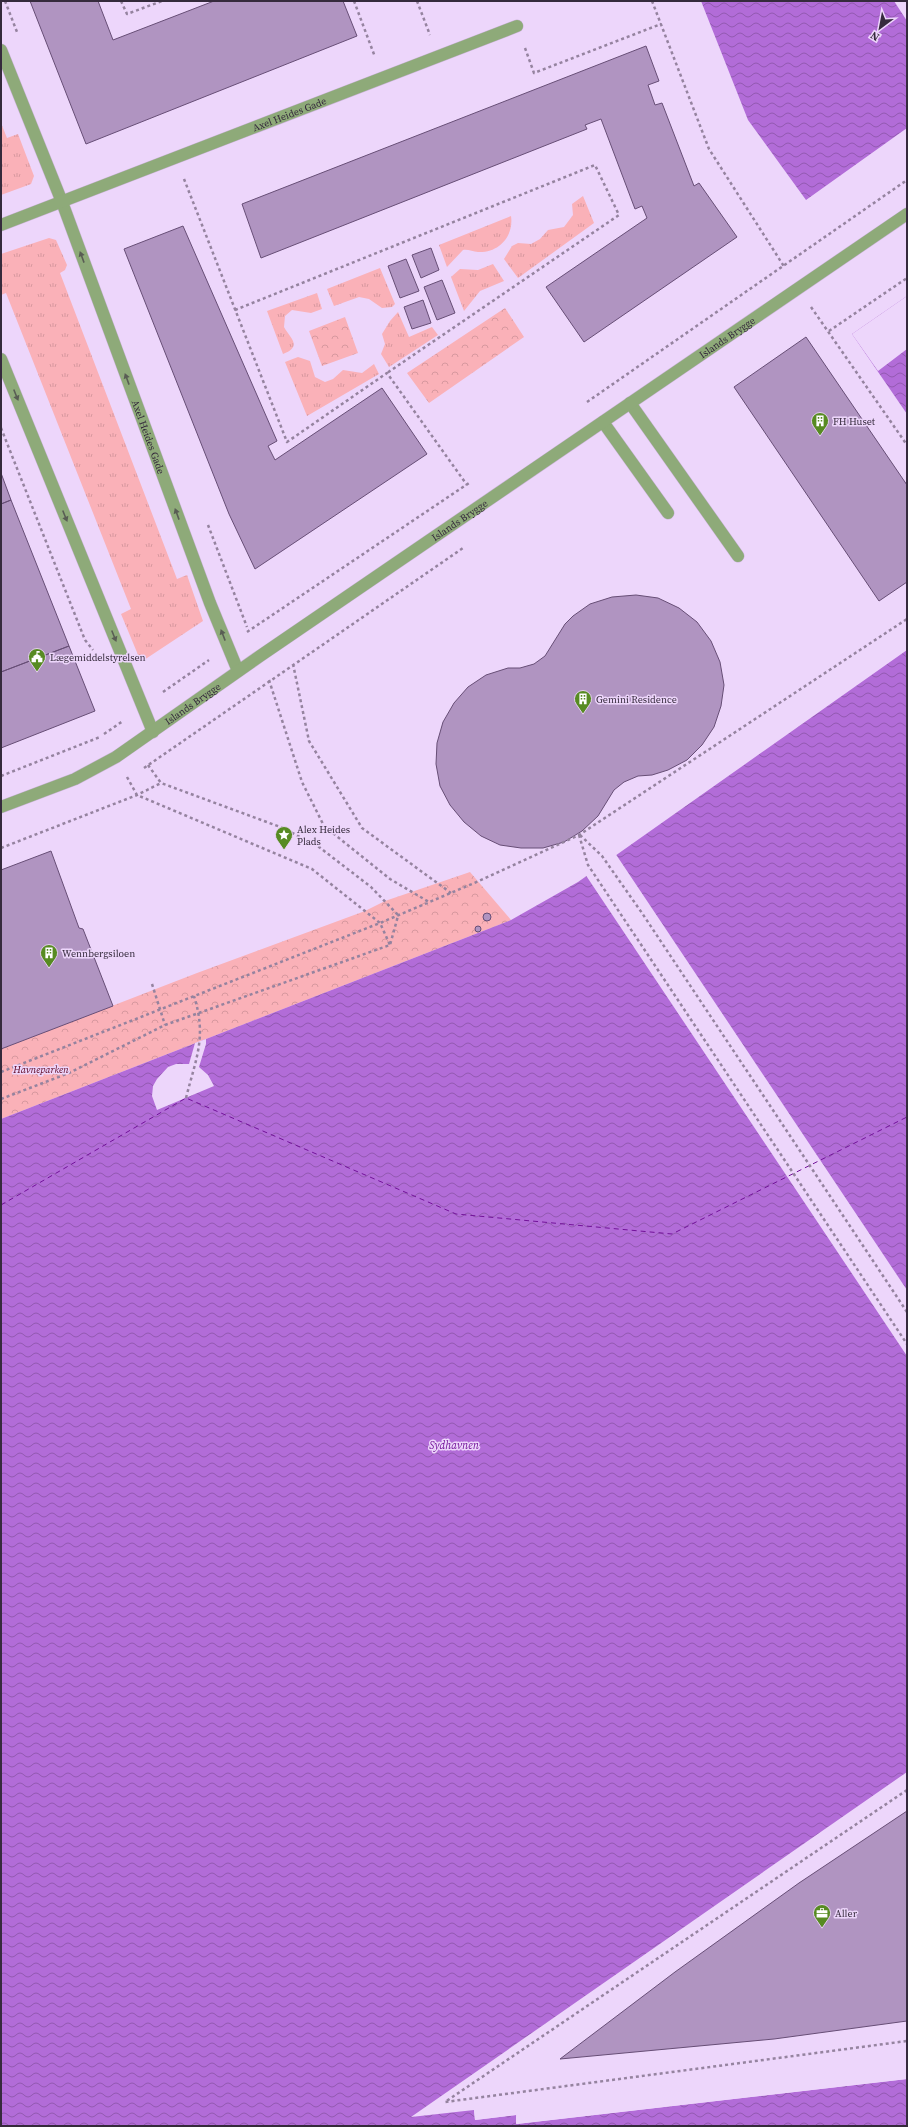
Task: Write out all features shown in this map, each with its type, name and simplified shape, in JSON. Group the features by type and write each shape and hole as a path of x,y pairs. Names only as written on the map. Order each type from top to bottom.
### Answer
{"street":[{"name":"Axel Heides Gade","path":"62,202 516,26"},
{"name":"Axel Heides Gade","path":"1,50 62,202 238,671"},
{"path":"1,225 62,202"},
{"name":"Islands Brygge","path":"1,808 75,779 116,757 286,638 907,214"},
{"path":"1,359 153,732"},
{"path":"630,403 738,556"},
{"path":"602,422 668,513"}],"path":[{"path":"122,1 127,14 162,1"},
{"path":"354,1 382,78"},
{"path":"417,1 439,56"},
{"path":"652,1 709,148 784,267"},
{"path":"516,26 534,73 661,24"},
{"path":"175,158 287,442 619,215 595,165 235,310"},
{"path":"586,403 784,267 907,180"},
{"path":"829,331 907,278"},
{"path":"798,288 907,445"},
{"path":"387,373 482,504"},
{"path":"1,776 101,737 228,647 473,480"},
{"path":"1,1072 380,923 451,893 579,835 907,619"},
{"path":"286,638 294,665 309,741 362,828 451,893"},
{"path":"260,656 302,782 324,826 390,879 429,902"},
{"path":"116,757 137,795 312,869 380,923 390,945"},
{"path":"1,848 137,795 161,783 283,828 319,847 371,887 398,915"},
{"path":"579,835 602,856 907,1312"},
{"path":"579,835 588,865 907,1344"},
{"path":"390,945 398,915"},
{"path":"1,1099 69,1073 165,1025 390,945"},
{"path":"152,984 165,1025"},
{"path":"186,1098 201,1040 199,1013 194,996"},
{"path":"907,1790 445,2102 907,2040"}],"green space":[{"path":"1,123 7,138 18,134 34,176 31,184 1,195"},
{"path":"583,196 594,223 518,278 504,259 512,246 518,243 531,244 540,239 548,230 564,227 573,215 572,204"},
{"path":"511,216 510,230 504,242 486,252 463,250 447,267 439,245"},
{"path":"49,238 56,240 67,265 65,270 60,273 177,579 187,575 203,621 141,662 121,614 131,609 6,293 1,295 1,254"},
{"path":"493,264 504,281 480,291 464,311 451,277 460,269 478,270"},
{"path":"380,268 395,304 392,307 382,308 369,299 359,297 334,306 327,289"},
{"path":"317,293 322,309 311,313 292,310 285,316 284,327 292,338 294,345 289,351 283,354 267,311"},
{"path":"505,308 524,337 429,403 407,373"},
{"path":"398,312 409,337 432,327 438,335 389,367 381,354 385,344 382,334"},
{"path":"345,317 358,353 322,366 309,331"},
{"path":"298,357 310,361 315,377 325,382 333,379 343,370 362,373 374,364 379,374 307,416 285,362"},
{"name":"Havneparken","path":"470,872 511,920 1,1119 1,1049 197,973 365,911 385,901"}],"water":[{"path":"701,1 894,1 907,21 907,128 806,200 748,120"},
{"path":"907,296 907,414 852,334"},
{"name":"Sydhavnen","path":"907,650 907,1772 411,2117 474,2110 475,2120 516,2115 517,2124 907,2079 907,2126 1,2126 1,1119 511,920 578,882"}],"pier":[{"path":"907,296 907,349 878,371 852,334"},
{"path":"615,853 907,1290 907,1356 585,874"},
{"path":"206,1039 206,1044 199,1067 208,1075 214,1086 157,1110 152,1096 153,1086 157,1079 168,1067 176,1064 189,1064 195,1043"},
{"path":"907,2077 907,2079 516,2124 516,2115 475,2120 474,2110 476,2110 476,2118 516,2113 518,2122"}],"building":[{"path":"30,1 98,1 113,40 214,1 343,1 357,36 86,144"},
{"path":"646,46 659,81 648,85 655,105 662,103 694,186 699,183 737,237 584,342 546,287 647,218 642,206 635,209 601,119 585,125 587,129 261,258 242,204"},
{"path":"183,226 277,441 268,446 275,460 382,388 427,454 255,569 229,514 124,249"},
{"path":"431,248 439,270 421,278 412,255"},
{"path":"406,259 419,291 400,298 388,266"},
{"path":"442,280 455,313 437,320 424,287"},
{"path":"423,300 431,323 412,329 404,307"},
{"name":"FH Huset","path":"806,337 907,485 907,582 879,601 734,387"},
{"path":"1,473 11,500 1,504"},
{"path":"11,500 69,646 1,672 1,504"},
{"name":"Gemini Residence","path":"636,595 658,598 679,608 697,622 711,641 720,662 724,685 721,706 714,727 702,745 687,760 668,770 652,775 638,776 624,782 614,790 598,816 582,831 564,842 543,848 521,848 500,845 481,836 464,822 450,805 440,786 436,764 437,743 443,722 454,703 468,687 486,675 508,668 520,668 534,664 545,656 565,624 573,616 590,604 612,597"},
{"path":"69,646 95,711 1,748 1,672"},
{"name":"Wennbergsiloen","path":"51,851 79,928 83,929 113,1006 1,1049 1,870"},
{"path":"487,913 490,914 490,920 487,921 484,920 483,917 484,914"},
{"path":"478,926 481,929 478,932 475,929"},
{"name":"Aller","path":"907,1811 907,2021 774,2039 560,2059 675,1972 799,1883"}],"ferry route":[{"path":"1,1205 186,1098 456,1214 672,1234 907,1117"}],"place":[{"name":"FH Huset","path":"820,436"},
{"name":"Lægemiddelstyrelsen","path":"37,672"},
{"name":"Gemini Residence","path":"583,714"},
{"name":"Alex Heides Plads","path":"284,850"},
{"name":"Wennbergsiloen","path":"49,968"},
{"name":"Aller","path":"822,1928"}]}
